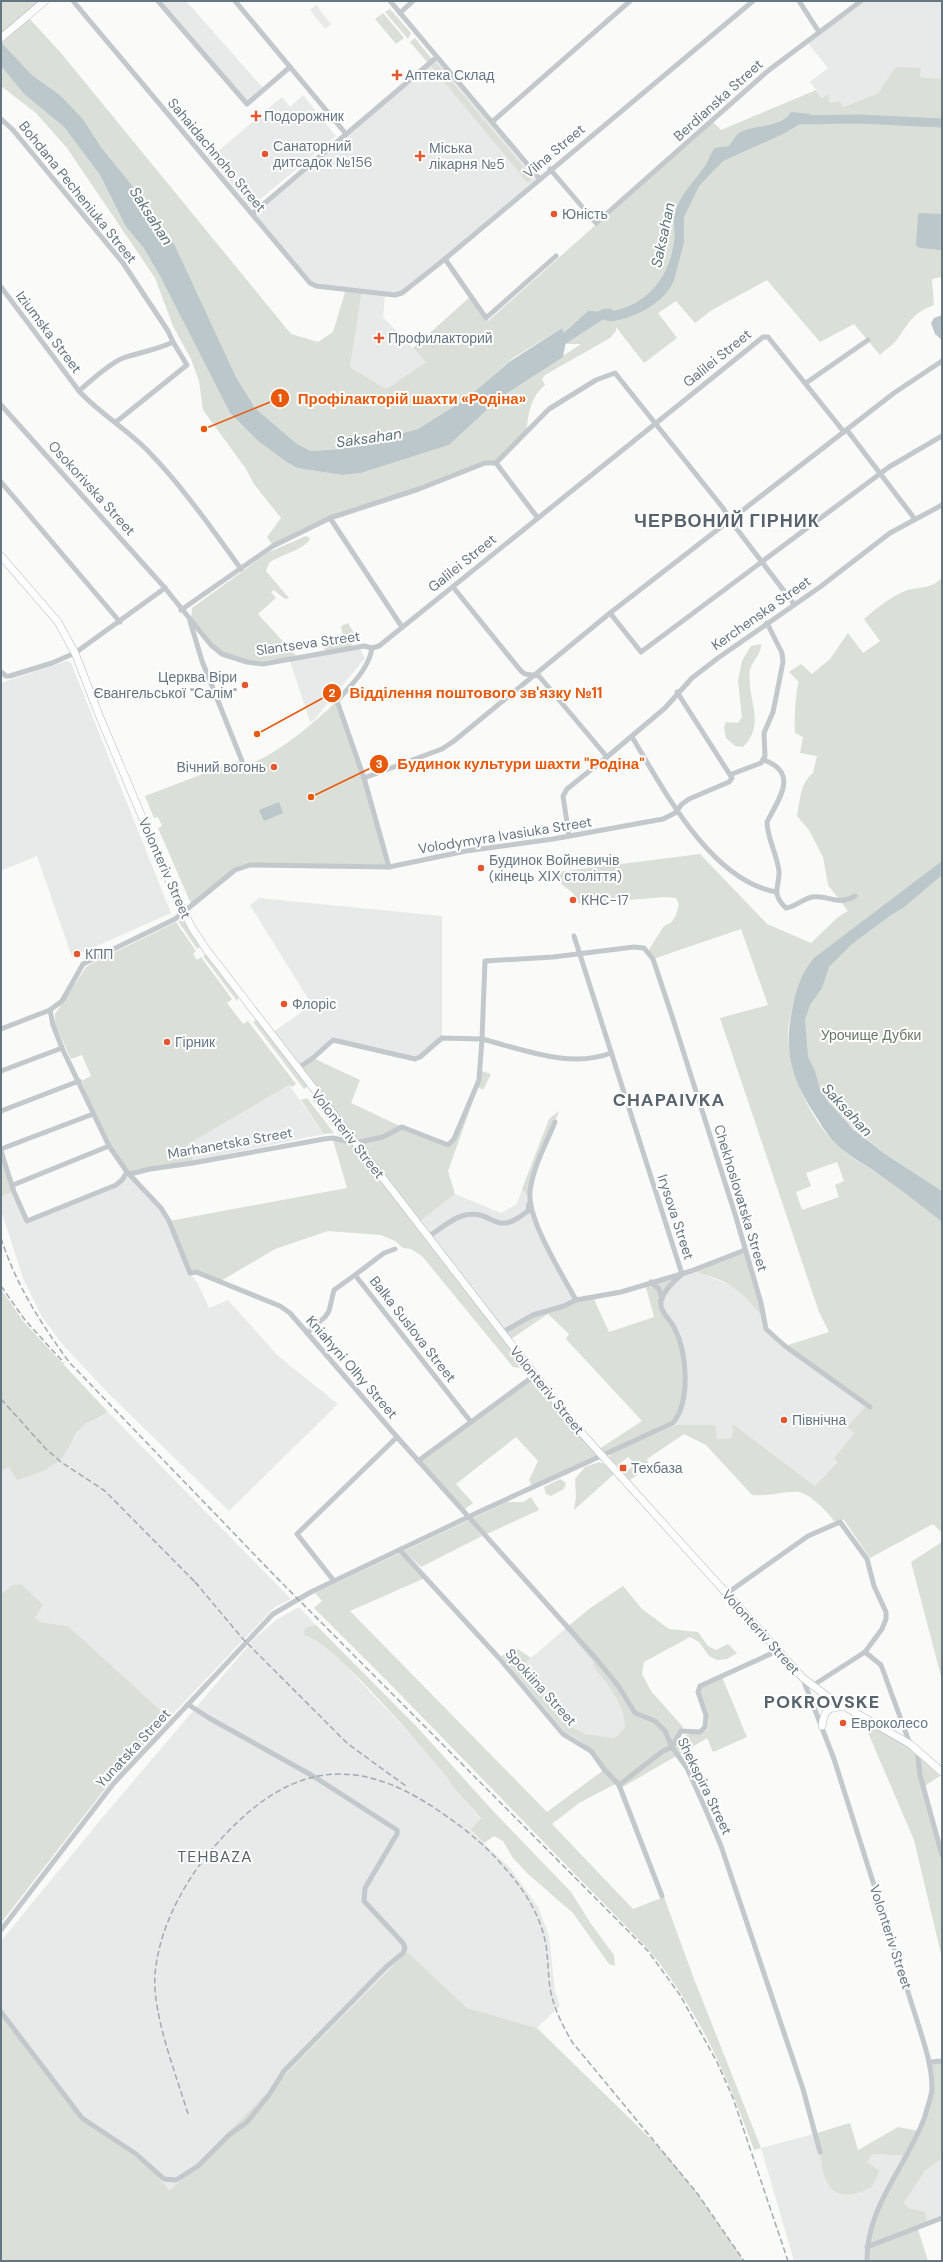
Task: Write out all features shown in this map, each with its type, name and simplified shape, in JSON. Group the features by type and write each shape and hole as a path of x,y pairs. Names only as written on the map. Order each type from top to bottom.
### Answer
{"street":[{"path":"1,38 45,1"},
{"name":"Sahaidachnoho Street","path":"73,1 310,283 316,286 362,291"},
{"path":"158,1 247,104 290,67"},
{"path":"235,1 346,134"},
{"path":"390,1 539,178"},
{"path":"400,13 413,1"},
{"path":"492,122 630,1"},
{"name":"Vilna Street","path":"362,291 399,294 445,259 539,178 753,1"},
{"path":"798,1 819,32"},
{"name":"Berdianska Street","path":"550,170 596,223 769,70 861,1"},
{"path":"252,214 437,57"},
{"name":"Bohdana Pecheniuka Street","path":"1,119 13,130 124,263 168,331 187,365 116,422"},
{"path":"445,259 486,318 556,256"},
{"name":"Iziumska Street","path":"1,287 79,391"},
{"name":"Galilei Street","path":"372,648 379,646 537,517 763,337 768,337 806,383"},
{"path":"868,340 806,383 881,474 914,518"},
{"path":"173,342 154,350 124,358 113,364 79,391 116,422 156,459 208,523 241,569"},
{"path":"364,778 442,749 454,741 610,613 925,371 942,361"},
{"path":"181,610 273,546 330,518 419,489 485,463 496,463 549,409 596,380 615,373 705,488 723,508 730,520 794,604"},
{"name":"Osokorivska Street","path":"1,405 165,588"},
{"path":"610,613 641,652 881,474 942,436"},
{"path":"496,463 537,517"},
{"path":"1,482 120,622"},
{"name":"Kerchenska Street","path":"569,836 563,796 567,789 632,737 665,708 692,678 767,623 820,587 890,533 914,518 942,505"},
{"path":"330,518 402,627"},
{"name":"Volonteriv Street","path":"1,556 58,622 76,653 99,715 184,913 206,949 501,1333 535,1375 601,1455 803,1678 822,1726 930,2062 932,2091 926,2113 917,2136 881,2202 874,2218 867,2247 867,2261"},
{"path":"453,586 521,671 525,674 539,676 607,757"},
{"path":"1,672 6,676 10,676 52,663 76,653 165,588"},
{"name":"Slantseva Street","path":"165,588 190,621 218,652 247,662 263,664 364,646 372,648"},
{"name":"Slantseva Street","path":"190,621 200,655 242,761"},
{"path":"767,623 782,653 783,662 773,712 764,733 766,751 764,760 776,764 783,777 783,792 767,822 779,870 776,892 786,908 791,908 812,897 839,902 854,896"},
{"path":"372,648 371,656 364,668 337,701 364,778 389,867"},
{"path":"678,692 732,774"},
{"path":"632,737 677,812 728,868 761,888 776,892"},
{"name":"Volodymyra Ivasiuka Street","path":"50,1010 62,1001 83,964 184,913 235,870 250,864 389,867 466,851 569,836 663,819 677,812 682,804 689,799 729,782 732,778 732,774 764,760"},
{"name":"Irysova Street","path":"574,936 682,1274 662,1299"},
{"name":"Chekhoslovatska Street","path":"579,953 640,946 648,951 653,959 745,1250 761,1303 766,1329 785,1346 870,1407"},
{"path":"355,1143 383,1137 402,1127 445,1144 450,1144 479,1080 485,961 579,953"},
{"path":"1,1029 50,1010 53,1024 62,1048 80,1080 93,1114 109,1146 128,1173 116,1185 27,1221 14,1192 1,1150 93,1114"},
{"path":"298,1068 313,1058 333,1040 415,1059 420,1057 442,1038 482,1039 550,1056 575,1059 586,1059 611,1053"},
{"path":"1,1071 62,1048"},
{"path":"1,1111 80,1080"},
{"path":"428,1237 456,1218 466,1215 479,1216 496,1222 508,1223 528,1210 533,1178 555,1122"},
{"name":"Marhanetska Street","path":"128,1173 333,1138 355,1143"},
{"path":"13,1185 109,1146"},
{"name":"Kniahyni Olhy Street","path":"128,1173 161,1208 169,1221 190,1273 196,1272 280,1306 290,1313 469,1518"},
{"path":"530,1200 538,1229 576,1300"},
{"path":"355,1276 384,1253 394,1249"},
{"path":"501,1333 533,1314 564,1306 576,1300 621,1292 682,1274 745,1250"},
{"name":"Balka Suslova Street","path":"307,1333 318,1324 329,1311 334,1290 355,1276 471,1422"},
{"path":"601,1455 672,1423 682,1410 684,1397 684,1367 674,1327 662,1310 662,1299 659,1288 651,1282"},
{"path":"418,1461 535,1375"},
{"path":"334,1581 297,1534 397,1437"},
{"name":"Yunatska Street","path":"1,1930 114,1783 273,1614 334,1581 601,1455"},
{"name":"Shekspira Street","path":"469,1518 598,1661 619,1687 635,1713 655,1721 665,1731 672,1747 687,1768 721,1846 803,2089 820,2152"},
{"path":"726,1594 808,1536 840,1522 868,1559 874,1586 886,1612 882,1629 865,1652 812,1686"},
{"name":"Spokiina Street","path":"400,1550 503,1663 563,1734 591,1751 604,1769 619,1784 662,1896"},
{"path":"619,1784 663,1751 672,1747 681,1731 700,1732 705,1727 706,1715 698,1692 700,1686 777,1651"},
{"path":"865,1652 882,1665 910,1744"},
{"path":"803,1678 812,1686 846,1707 910,1744 942,1772"},
{"path":"1,2012 82,2118 136,2154 164,2179 176,2180 198,2166 228,2135 247,2122 269,2095 284,2071 386,1967 402,1953 405,1948 403,1943 364,1901 363,1894 365,1888 397,1834 396,1830 313,1776 205,1716 189,1705"},
{"path":"822,1726 824,1715 828,1709 835,1707 846,1707"},
{"path":"917,1749 920,1775 942,1855"},
{"path":"930,2062 942,2061"},
{"path":"867,2247 942,2218"}],"shaded area":[{"path":"159,1 186,1 264,89 247,104"},
{"path":"862,1 942,1 942,79 920,77 921,68 883,87 878,93 842,107 830,103 828,95 823,98 810,82 828,68 807,42"},
{"path":"316,5 331,24 325,29 310,10"},
{"name":"Міська лікарня №5","path":"437,57 539,178 402,293 385,294 383,317 426,362 386,389 350,367 362,291 316,286 252,214"},
{"name":"Санаторний дитсадок №156","path":"303,95 336,136 251,207 210,158 282,97 290,107"},
{"path":"360,649 365,658 314,720 310,722 290,661"},
{"path":"67,661 71,663 171,913 72,957 37,856 1,871 1,683"},
{"path":"259,898 442,916 442,1038 415,1059 333,1040 298,1068 270,1034 312,1005 250,905"},
{"path":"289,1085 324,1134 193,1161 187,1144"},
{"path":"127,1176 161,1208 190,1273 198,1284 209,1308 228,1300 278,1356 338,1404 229,1511 109,1394 63,1345 42,1317 23,1278 1,1210 1,1197 12,1192 26,1223 118,1186"},
{"path":"522,1189 530,1200 532,1211 576,1300 501,1333 417,1224 455,1194 501,1213 517,1204"},
{"path":"691,1271 703,1274 737,1288 765,1320 766,1329 866,1406 847,1427 854,1433 834,1458 837,1461 815,1486 733,1424 732,1438 717,1439 714,1425 676,1425 662,1299 673,1283"},
{"path":"107,1411 291,1599 275,1607 169,1718 68,1626 40,1622 13,1585 1,1594 1,1471 9,1467 66,1453 82,1426 89,1421 101,1418"},
{"path":"299,1607 316,1625 306,1627 306,1636 314,1638 343,1663 423,1748 447,1777 452,1786 481,1819 471,1831 510,1868 538,1907 549,1936 555,1991 560,2006 537,2028 467,2008 407,1953 170,2192 147,2165 82,2120 1,2016 1,1941 102,1818 255,1638 276,1620"},
{"path":"565,1629 593,1661 594,1667 620,1702 625,1717 625,1729 615,1738 585,1734 560,1720 525,1663"},
{"path":"817,2133 820,2156 867,2162 872,2154 907,2156 867,2261 794,2261 761,2148"},
{"path":"942,2158 942,2217 928,2224 925,2212 909,2208 904,2203 925,2171"}],"green space":[{"path":"1,1 45,1 27,16 61,53 291,334 318,342 333,332 346,289 362,291 350,367 386,389 426,362 413,348 471,296 488,321 712,121 721,130 816,90 822,98 828,94 830,103 840,101 843,107 878,93 896,67 921,68 920,77 942,79 942,277 932,279 934,305 917,314 909,322 892,345 880,355 854,324 820,342 767,280 712,310 695,323 676,301 658,313 677,338 644,363 616,327 616,331 610,338 545,375 542,379 545,385 540,389 531,405 527,430 496,463 490,463 346,512 273,546 267,537 281,518 254,484 246,469 203,410 199,381 191,359 173,326 155,278 67,148 36,113 1,86 1,66 24,94 64,127 100,175 126,227 143,247 160,276 230,413 258,441 297,468 342,475 361,473 449,445 501,397 581,344 566,344 562,328 513,358 467,398 418,429 341,449 311,451 297,444 255,408 236,377 169,235 147,204 101,147 83,119 60,95 32,75 1,42"},
{"path":"390,9 411,33 408,39 385,12"},
{"path":"383,13 404,38 396,44 375,19"},
{"path":"415,38 432,59 428,63 410,42"},
{"path":"434,63 437,64 532,177 531,181 528,183 431,66"},
{"path":"306,536 310,538 308,542 298,549 269,563 266,571 289,598 285,599 274,590 271,592 276,598 258,614 297,657 263,661 247,660 223,653 218,650 191,618 192,608 269,552"},
{"name":"Урочище Дубки","path":"942,577 942,1191 885,1154 846,1122 810,1086 794,1000 788,1029 789,1047 796,1079 810,1110 819,1124 844,1151 891,1183 942,1222 942,1533 933,1524 870,1558 844,1520 834,1521 823,1508 808,1496 799,1492 752,1495 706,1445 684,1434 647,1459 649,1466 630,1480 624,1474 635,1464 628,1457 617,1466 609,1457 612,1452 676,1425 715,1425 717,1439 732,1438 733,1424 815,1486 837,1462 834,1458 854,1433 847,1427 866,1406 785,1346 829,1332 819,1312 720,1018 768,1005 741,929 653,959 648,951 664,926 672,922 676,915 679,904 676,898 665,897 579,904 573,893 561,884 558,872 700,854 767,924 811,943 838,917 848,911 828,885 823,857 809,830 797,816 803,787 805,782 813,773 817,756 800,753 803,737 795,733 796,698 799,682 789,672 801,664 812,674 830,659 848,633 863,653 880,641 864,619 894,596 910,589 930,586","holes":["837,1162 844,1181 835,1185 839,1197 802,1210 796,1192 811,1186 806,1173"]},
{"path":"348,623 358,640 349,647 325,652 324,646 344,641 341,626"},
{"path":"761,644 760,651 750,670 755,719 754,729 750,738 743,747 735,746 726,738 724,727 726,722 738,723 742,717 738,681 742,661 751,646"},
{"path":"337,701 364,778 389,867 264,864 235,870 192,906 158,828 162,826 158,817 154,818 145,796 234,762 242,761 251,764 286,744 307,728"},
{"path":"182,920 186,923 200,947 197,949 178,921"},
{"name":"Гірник","path":"176,922 196,951 193,954 197,960 201,957 232,999 227,1003 243,1024 248,1021 296,1084 292,1087 289,1085 188,1144 193,1161 131,1172 116,1155 102,1130 81,1081 91,1076 82,1055 71,1059 55,1024 55,1014 86,967"},
{"path":"206,954 239,996 237,1001 203,956"},
{"path":"258,1019 308,1086 304,1089 253,1022"},
{"path":"313,1058 360,1080 351,1103 402,1127 450,1144 479,1080 479,1070 491,1074 483,1090 478,1087 448,1171 455,1194 418,1223 501,1333 533,1315 593,1297 609,1332 654,1317 645,1284 682,1274 662,1299 661,1305 674,1327 681,1352 684,1397 673,1423 533,1488 529,1480 538,1461 516,1437 456,1484 473,1503 462,1511 418,1461 535,1375 596,1451 642,1421 566,1339 569,1334 548,1314 508,1341 525,1366 521,1368 513,1367 422,1256 411,1249 403,1248 395,1241 381,1235 328,1231 275,1249 219,1282 196,1272 190,1273 169,1221 347,1188 333,1140 355,1143 298,1068"},
{"path":"317,1096 348,1137 347,1139 343,1139 311,1098"},
{"path":"307,1098 334,1133 324,1134 301,1100"},
{"path":"559,1111 533,1178 530,1200 522,1189 549,1119"},
{"path":"1,1155 12,1192 1,1197"},
{"path":"745,1250 765,1320 749,1301 734,1288 716,1278 691,1271"},
{"path":"1,1289 23,1321 107,1411 100,1417 88,1422 82,1427 67,1451 57,1462 45,1470 17,1480 9,1467 1,1471"},
{"path":"599,1462 604,1464 614,1474 574,1510 576,1497 575,1479 585,1467"},
{"path":"560,1479 566,1483 564,1489 551,1496 546,1494 544,1487"},
{"path":"531,1497 539,1510 487,1534 473,1518 507,1502 523,1502"},
{"path":"469,1520 482,1536 421,1567 404,1551"},
{"path":"942,1542 942,1680 911,1562"},
{"path":"400,1553 425,1578 350,1611 547,1812 605,1769 588,1747 578,1739 565,1732 501,1656 518,1649 531,1658 525,1663 560,1720 585,1734 615,1738 625,1728 622,1710 619,1703 615,1695 594,1667 593,1661 565,1629 589,1609 623,1586 642,1609 669,1629 698,1632 708,1646 716,1650 728,1644 737,1653 727,1659 717,1660 709,1656 699,1642 690,1637 644,1662 642,1674 651,1691 683,1727 670,1746 619,1782 579,1803 552,1824 633,1909 664,1897 694,1979 761,2148 754,2150 733,2095 698,2021 683,1997 649,1950 314,1608 322,1601 315,1593"},
{"path":"21,1584 43,1605 35,1617 40,1622 68,1626 169,1718 111,1781 1,1923 1,1594 13,1585"},
{"path":"316,1625 418,1728 494,1812 571,1892 591,1924 614,1955 615,1966 609,1964 573,1913 528,1874 513,1858 503,1841 494,1836 484,1843 471,1830 481,1818 452,1786 447,1777 419,1744 357,1676 319,1643 306,1636 304,1632 306,1627"},
{"path":"722,1677 747,1737 713,1752 707,1738 679,1755 672,1747 686,1735 707,1730 709,1719 708,1714 698,1689"},
{"path":"861,1716 910,1744 920,1757 940,1776 923,1787 942,1855 942,1958 914,1840"},
{"path":"672,1749 678,1755 621,1788 620,1785 664,1752"},
{"path":"407,1952 467,2008 537,2028 663,2151 697,2193 744,2261 1,2261 1,2016 82,2120 147,2165 170,2191"},
{"path":"942,2061 942,2158 925,2171 904,2203 909,2208 925,2212 928,2224 918,2229 928,2261 867,2261 874,2218 906,2156 872,2154 867,2162 879,2171 872,2187 855,2194 842,2194 833,2190 827,2182 823,2172 817,2133 850,2123 858,2150 898,2127 919,2131 932,2091 930,2062"}],"water":[{"path":"1,42 32,75 60,95 83,119 101,147 147,204 175,246 236,377 255,408 297,444 311,451 341,449 418,429 467,398 509,362 562,328 564,333 588,311 606,312 620,309 632,305 643,298 661,279 667,268 674,242 674,215 678,205 684,193 705,166 715,148 729,146 739,133 745,130 774,124 787,117 791,112 811,114 800,124 785,133 723,161 699,186 684,217 684,242 674,280 670,288 657,302 640,313 622,319 610,321 595,317 583,323 567,339 563,357 501,397 449,445 361,473 342,475 297,468 258,441 230,413 160,276 143,247 126,227 100,175 64,127 24,94 1,66"},
{"path":"918,214 942,214 942,250 921,248 916,246"},
{"path":"942,315 942,340 935,334 931,323 934,318"},
{"path":"279,802 283,813 264,821 259,810"},
{"path":"942,861 942,875 903,908 891,915 852,944 829,967 822,988 810,1005 805,1020 808,1057 815,1071 820,1090 830,1104 853,1129 885,1154 942,1191 942,1222 879,1174 844,1151 833,1140 824,1129 809,1105 796,1079 792,1067 789,1040 792,1010 797,989 802,976 814,958"}],"waterway":[{"name":"Saksahan","path":"794,120 859,119 942,123"},
{"name":"Saksahan","path":"560,342 603,314 609,313"}],"railway":[{"path":"1,1238 21,1287 39,1318 69,1362 276,1577 648,1951 680,1995 717,2062 733,2098 788,2261"},
{"path":"1,1286 25,1320 64,1363"},
{"path":"1,1399 46,1449 61,1462 105,1491 199,1586"},
{"path":"195,1582 243,1639 348,1744 406,1786"},
{"path":"188,2114 166,2044 157,2007 155,1990 157,1957 167,1923 183,1891 202,1861 213,1848 238,1821 264,1800 290,1785 317,1776 344,1774 373,1779 404,1790 452,1820 487,1849 517,1883 536,1914 544,1936 553,2000 572,2042 697,2193 744,2261"}],"place":[{"name":"Аптека Склад","path":"397,75"},
{"name":"Подорожник","path":"256,116"},
{"name":"Санаторний дитсадок №156","path":"265,154"},
{"name":"Міська лікарня №5","path":"420,156"},
{"name":"Юність","path":"554,214"},
{"name":"Профилакторий","path":"379,338"},
{"name":"Профілакторій шахти «Родіна»","path":"204,429"},
{"name":"Церква Віри Євангельської \"Салім\"","path":"245,685"},
{"name":"Відділення поштового зв'язку №11","path":"257,734"},
{"name":"Вічний вогонь","path":"274,767"},
{"name":"Будинок культури шахти \"Родіна\"","path":"311,797"},
{"name":"Будинок Войневичів (кінець ХІХ століття)","path":"481,868"},
{"name":"КНС-17","path":"573,900"},
{"name":"КПП","path":"77,954"},
{"name":"Флоріс","path":"284,1004"},
{"name":"Гірник","path":"167,1042"},
{"name":"Північна","path":"784,1420"},
{"name":"Техбаза","path":"623,1468"},
{"name":"Евроколесо","path":"843,1723"}],"district":[{"name":"ЧЕРВОНИЙ ГІРНИК","path":"727,521"},
{"name":"CHAPAIVKA","path":"669,1100"},
{"name":"POKROVSKE","path":"822,1702"},
{"name":"TEHBAZA","path":"215,1856"}]}
